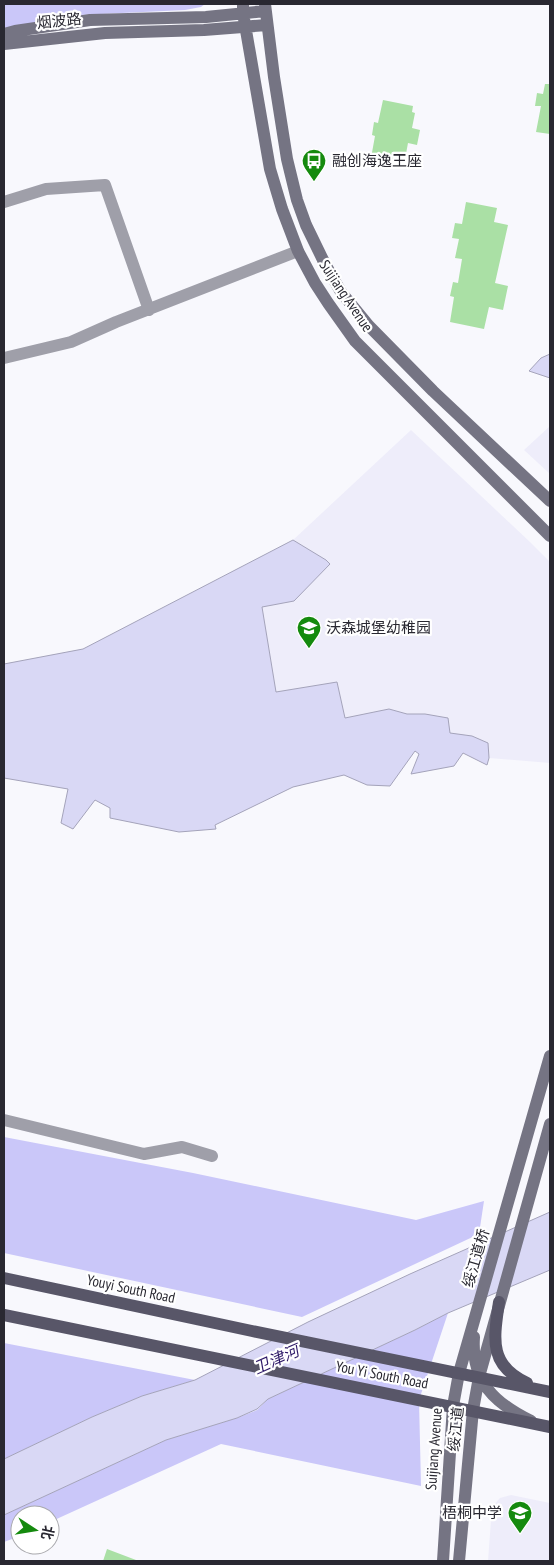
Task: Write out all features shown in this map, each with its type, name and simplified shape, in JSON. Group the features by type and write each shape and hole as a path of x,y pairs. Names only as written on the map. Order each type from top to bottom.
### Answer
{"main road":[{"name":"烟波路","path":"4,34 90,20 206,17 243,8 265,7"},
{"name":"Suijiang Avenue","path":"265,7 287,159 297,200 306,225 341,292 369,326 433,391 550,501"},
{"name":"Suijiang Avenue","path":"243,8 270,169 282,209 298,251 328,303 356,341 550,536"},
{"name":"烟波路","path":"4,44 105,33 245,28 267,25"},
{"name":"绥江道桥","path":"477,1312 550,1056"},
{"path":"548,1391 524,1382 504,1368 495,1342 499,1302 550,1124"},
{"name":"Youyi South Road","path":"4,1278 252,1331"},
{"name":"绥江道","path":"459,1561 473,1410 479,1377 499,1302"},
{"name":"Suijiang Avenue","path":"443,1561 453,1406 459,1373 477,1312"},
{"path":"477,1312 474,1352 479,1377 498,1402 537,1424"},
{"name":"You Yi South Road","path":"4,1315 550,1427"},
{"name":"You Yi South Road","path":"252,1331 548,1391"}],"street":[{"path":"4,202 46,189 105,185 149,310"},
{"path":"4,358 71,342 298,251"},
{"path":"4,1120 144,1154 182,1147 212,1156"}],"shaded area":[{"path":"4,4 205,4 201,7 185,10 80,15 4,29"},
{"path":"550,426 550,474 524,450"},
{"path":"411,430 550,562 550,763 489,758 488,743 450,733 425,714 407,714 389,709 345,718 337,682 276,692 262,607 294,601 326,560 293,540"},
{"path":"4,1137 193,1173 416,1220 484,1201 479,1234 302,1317 4,1253"},
{"path":"448,1313 419,1400 421,1486 221,1444 60,1517 60,1505 26,1505 166,1440 257,1410 268,1399"},
{"path":"4,1343 195,1380 142,1396 92,1417 4,1459"},
{"name":"梧桐中学","path":"511,1495 550,1503 550,1561 488,1561 492,1507 500,1498"},
{"path":"10,1512 10,1540 4,1542 4,1515"}],"water":[{"path":"550,354 550,378 529,371 541,358"},
{"path":"293,540 330,564 294,601 262,607 276,692 337,682 345,718 389,709 407,714 425,714 448,718 450,733 472,736 488,743 489,758 487,765 463,753 454,766 411,774 419,754 415,751 390,786 367,785 344,775 293,787 215,825 216,829 179,832 110,818 110,808 95,800 73,829 61,823 68,789 4,778 4,664 83,649"},
{"name":"卫津河","path":"550,1212 550,1270 448,1313 268,1399 257,1409 237,1418 166,1440 26,1505 10,1505 10,1512 4,1515 4,1459 92,1417 142,1396 195,1380 308,1322"}],"building":[{"path":"545,84 550,84 550,134 536,132 541,106 535,106 537,93 543,94"},
{"path":"383,100 413,106 412,112 415,113 412,128 420,130 417,145 408,143 405,159 402,158 401,164 371,158 375,136 372,135 374,122 378,123"},
{"path":"466,202 497,208 494,222 508,225 495,283 508,286 503,310 489,307 484,329 450,322 454,297 450,296 453,282 458,283 462,259 455,258 459,239 452,238 455,223 462,224"},
{"path":"107,1549 136,1560 136,1561 103,1561"}],"place":[{"name":"融创海逸王座","path":"314,182"},
{"name":"沃森城堡幼稚园","path":"309,649"},
{"name":"梧桐中学","path":"520,1534"}]}
